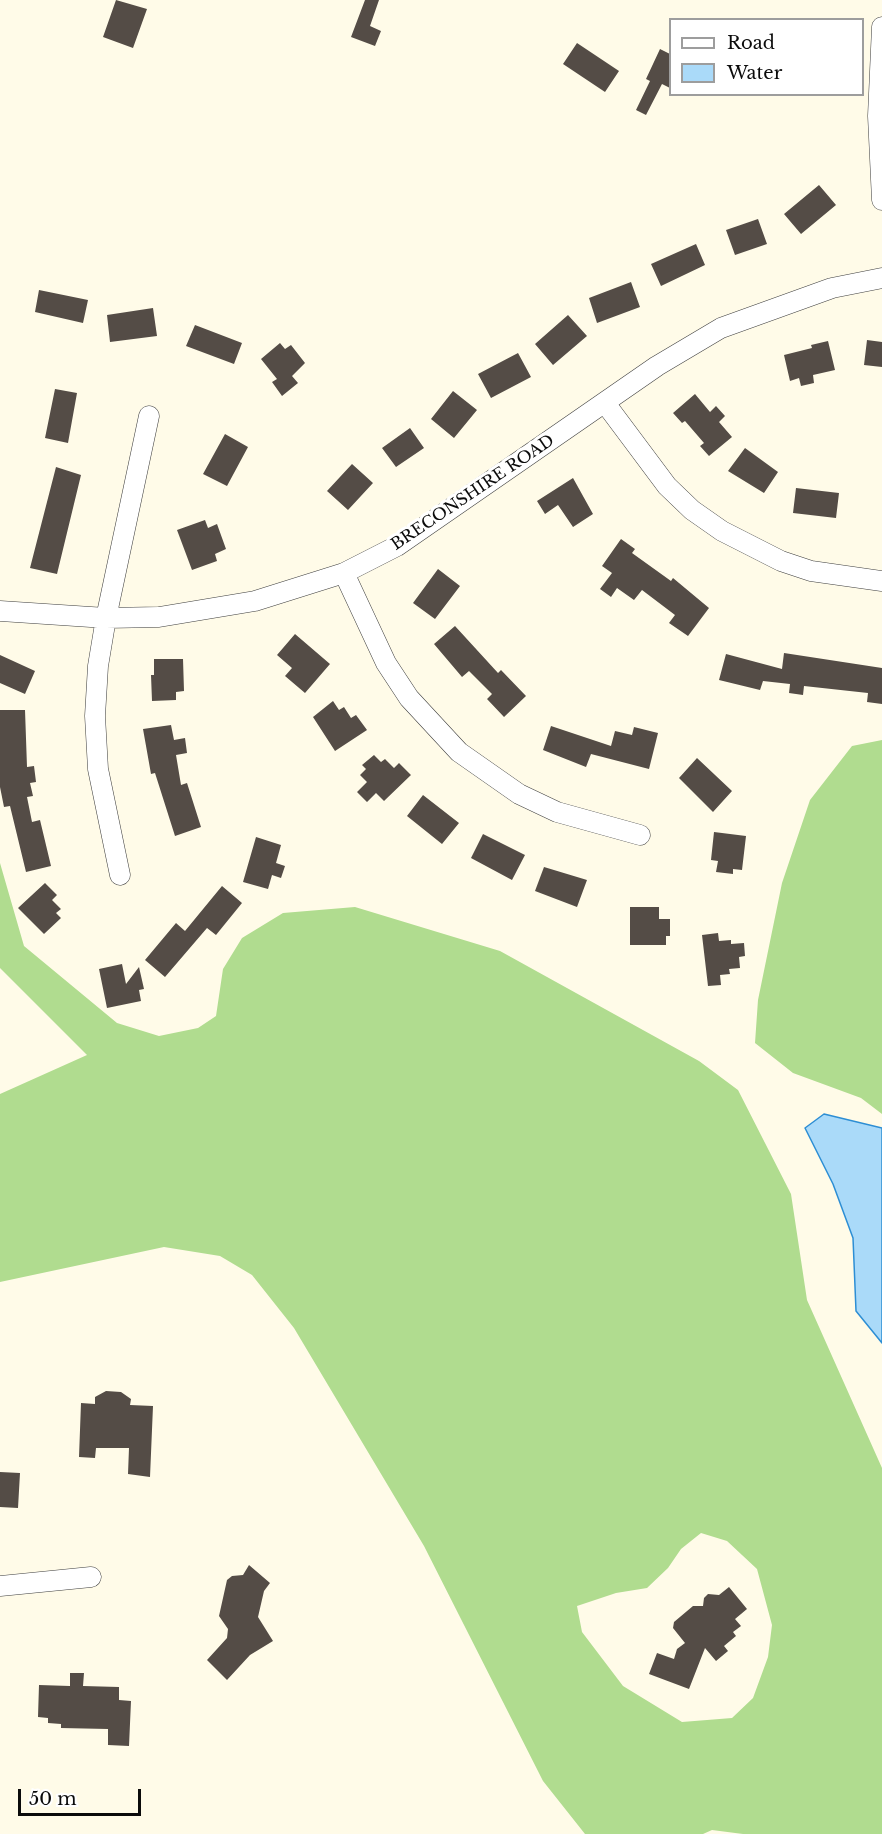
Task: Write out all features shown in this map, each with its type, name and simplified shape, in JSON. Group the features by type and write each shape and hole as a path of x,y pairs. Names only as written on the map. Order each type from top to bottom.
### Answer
{"street":[{"path":"882,27 878,116 882,200"},
{"name":"BRECONSHIRE ROAD","path":"0,611 106,618 159,617 255,601 344,573 397,546 447,514 657,366 721,328 832,288 882,278"},
{"path":"604,403 667,486 692,510 722,531 771,556 801,567 844,577 882,581"},
{"path":"120,875 98,769 94,716 98,666 106,618 149,416"},
{"path":"344,573 386,663 409,698 459,752 519,794 557,812 640,835"},
{"path":"0,1586 91,1577"}],"green space":[{"path":"882,740 882,1114 861,1098 793,1073 755,1043 758,1000 782,883 810,800 852,746"},
{"path":"0,863 24,946 117,1023 159,1036 198,1028 216,1016 223,969 242,938 283,913 355,907 500,951 699,1061 738,1090 791,1194 807,1300 882,1468 882,1834 743,1834 712,1830 703,1834 585,1834 543,1781 424,1546 294,1328 252,1275 220,1256 164,1247 0,1282 0,1094 87,1055 0,968","holes":["701,1533 727,1541 757,1569 772,1625 768,1657 753,1698 732,1718 682,1722 623,1686 582,1632 577,1606 616,1593 647,1588 668,1568 681,1549"]}],"water":[{"path":"824,1114 882,1128 882,1343 856,1311 853,1238 833,1184 805,1128"}],"building":[{"path":"116,0 147,9 133,48 103,37"},
{"path":"365,0 379,0 370,26 381,31 375,46 351,37"},
{"path":"577,43 619,71 605,92 563,64"},
{"path":"660,49 669,54 669,88 662,84 646,115 636,110 650,81 646,79"},
{"path":"819,185 836,205 801,234 784,214"},
{"path":"758,219 767,244 735,255 726,230"},
{"path":"696,244 705,265 661,286 651,264"},
{"path":"631,282 640,307 597,323 589,298"},
{"path":"39,290 88,300 83,323 35,312"},
{"path":"153,308 157,336 110,342 107,315"},
{"path":"568,315 587,336 553,365 535,344"},
{"path":"195,325 242,343 234,364 186,346"},
{"path":"867,340 882,342 882,367 864,365"},
{"path":"828,341 835,370 813,375 814,383 801,386 799,378 790,381 784,355 812,348 811,345"},
{"path":"280,343 285,349 291,345 305,363 292,376 298,383 282,396 272,382 277,379 261,359"},
{"path":"518,353 531,377 491,398 478,374"},
{"path":"55,389 77,393 68,443 45,438"},
{"path":"453,391 477,410 454,438 431,419"},
{"path":"695,394 710,412 716,406 725,416 719,422 732,437 709,456 700,446 704,443 685,421 682,423 673,413"},
{"path":"410,428 424,448 396,467 382,448"},
{"path":"225,434 248,447 227,486 203,474"},
{"path":"745,448 778,472 764,493 728,471"},
{"path":"352,464 373,483 348,510 327,491"},
{"path":"56,467 81,475 57,574 30,568"},
{"path":"573,478 593,514 573,527 558,505 545,514 537,501"},
{"path":"796,488 839,493 836,518 793,513"},
{"path":"205,520 208,528 217,524 226,549 215,554 217,561 192,570 177,530"},
{"path":"621,539 635,549 632,553 671,581 673,578 709,608 688,636 669,623 675,615 642,590 634,600 617,588 611,597 600,589 612,573 602,566"},
{"path":"438,569 460,586 435,619 413,603"},
{"path":"455,626 498,673 501,670 526,696 504,717 487,699 492,694 469,671 462,677 434,644"},
{"path":"295,634 330,664 305,693 285,676 292,668 277,655"},
{"path":"784,653 882,668 882,704 867,702 868,693 804,686 803,695 789,693 790,684 763,681 760,690 719,680 726,654 782,669"},
{"path":"0,655 35,671 25,694 0,683"},
{"path":"154,659 183,659 184,691 176,692 176,700 152,701 151,675 154,675"},
{"path":"333,701 339,710 344,707 351,718 356,715 367,730 335,751 313,717"},
{"path":"0,710 25,710 27,767 34,766 36,782 30,783 33,796 27,797 32,822 40,820 51,866 26,872 10,806 4,807 0,787"},
{"path":"171,725 174,740 185,738 187,753 176,755 181,785 187,783 201,827 175,836 155,773 151,774 143,729"},
{"path":"551,726 611,746 615,731 632,735 634,727 658,733 649,769 591,754 586,767 543,750"},
{"path":"374,755 381,762 385,759 394,768 399,763 411,775 384,801 376,793 367,802 357,792 367,782 360,775 366,769 362,765"},
{"path":"697,758 732,791 713,812 679,778"},
{"path":"423,795 459,823 442,844 407,816"},
{"path":"714,832 746,836 742,870 733,869 733,874 716,872 718,861 711,860"},
{"path":"483,834 525,855 512,880 471,858"},
{"path":"256,837 281,845 276,863 285,866 281,878 272,875 268,889 243,882"},
{"path":"544,867 587,880 577,907 535,891"},
{"path":"45,883 57,895 52,900 61,909 56,913 61,918 44,934 18,908"},
{"path":"222,886 242,903 216,935 207,928 165,977 145,960 176,923 185,931"},
{"path":"630,907 659,907 659,919 670,919 670,936 666,936 666,945 630,945"},
{"path":"718,933 719,941 731,940 731,944 744,943 745,956 739,957 740,968 729,969 730,974 720,975 721,985 708,986 702,935"},
{"path":"122,964 126,984 139,967 144,989 139,990 141,1001 107,1008 99,969"},
{"path":"106,1391 121,1392 131,1399 130,1405 153,1406 150,1477 128,1474 129,1448 96,1448 95,1458 79,1457 81,1403 95,1404 95,1397"},
{"path":"0,1472 20,1473 18,1508 0,1507"},
{"path":"249,1565 270,1583 264,1591 258,1617 273,1641 250,1655 227,1680 207,1660 227,1638 228,1629 219,1616 227,1580 232,1576 243,1575"},
{"path":"729,1587 747,1609 735,1619 741,1626 733,1632 736,1636 724,1646 728,1651 716,1661 705,1648 689,1689 649,1674 657,1653 674,1659 677,1649 685,1643 673,1628 674,1622 693,1606 703,1606 704,1598 708,1594 719,1595"},
{"path":"70,1673 84,1673 83,1686 119,1687 119,1700 131,1701 129,1746 108,1745 108,1729 61,1728 61,1724 48,1723 48,1718 38,1717 39,1685 70,1686"}]}
